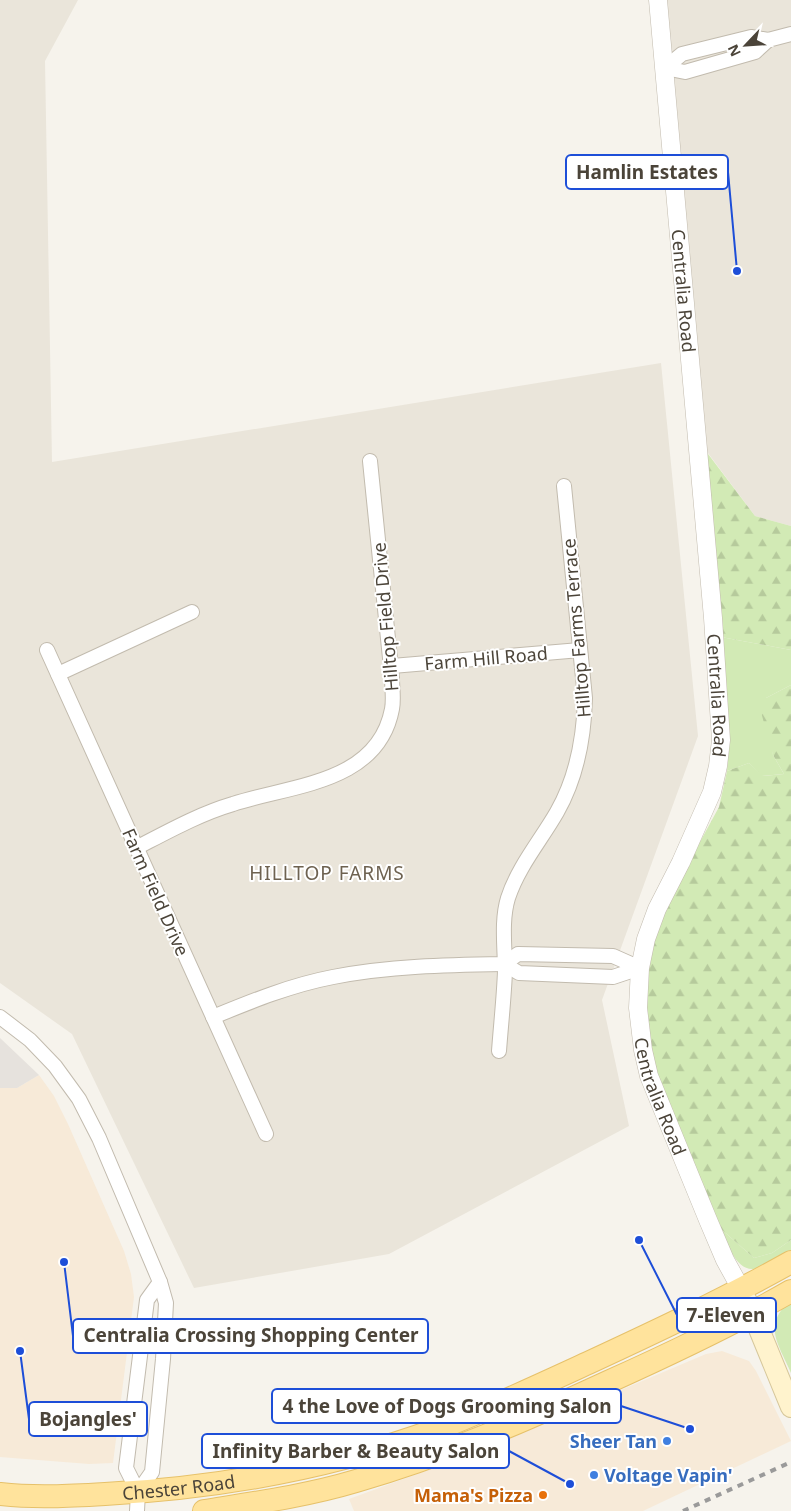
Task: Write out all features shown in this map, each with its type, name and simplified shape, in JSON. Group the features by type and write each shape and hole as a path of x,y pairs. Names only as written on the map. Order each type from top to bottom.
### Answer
{"main road":[{"name":"Chester Road","path":"0,1494 138,1502 189,1488 281,1473 364,1452 428,1432 516,1396 677,1322 791,1262"},
{"name":"Centralia Road","path":"741,1289 791,1406"},
{"name":"Chester Road","path":"204,1511 326,1489 423,1460 490,1435 663,1357 791,1291"}],"street":[{"name":"Centralia Road","path":"658,0 713,608 721,740 712,792 681,862 657,909 646,939 640,968 639,1029 650,1076 704,1211 725,1260 741,1289"},
{"path":"665,68 682,54 751,37 768,40 791,34"},
{"name":"Hilltop Field Drive","path":"136,848 230,804 328,778 347,770 361,761 378,741 386,726 392,708 392,666 370,461"},
{"name":"Hilltop Farms Terrace","path":"499,1051 508,900 514,883 558,810 569,786 579,756 584,727 585,698 564,486"},
{"path":"58,674 192,612"},
{"name":"Farm Field Drive","path":"47,650 266,1134"},
{"name":"Farm Hill Road","path":"392,666 580,650"},
{"path":"213,1017 270,994 332,977 380,970 504,964 518,954 613,956 640,968"},
{"path":"504,964 519,973 613,978 640,968"},
{"path":"0,1017 30,1040 55,1066 79,1099 99,1138 160,1282 166,1304 163,1359 152,1472 138,1502"},
{"path":"138,1502 126,1468 147,1300 160,1282"}],"shaded area":[{"path":"0,0 78,0 45,61 52,462 661,363 698,736 602,1000 629,1126 389,1254 194,1288 72,1034 0,983"},
{"path":"659,0 791,0 791,526 755,516 699,441"},
{"path":"0,1038 39,1075 17,1088 0,1088"},
{"path":"39,1075 54,1096 68,1124 124,1251 131,1274 134,1297 113,1463 89,1464 0,1457 0,1088 17,1088"},
{"path":"722,1351 749,1361 756,1371 791,1441 643,1511 354,1511 349,1499 458,1459 706,1354"}],"green space":[{"path":"702,446 755,516 791,526 791,650 721,637"},
{"path":"721,637 791,650 791,685 766,698 773,755 784,774 762,776 749,763 727,771 729,741"},
{"path":"791,685 791,1240 772,1253 754,1258 721,1229 670,1118 644,1028 644,979 654,934 671,895 719,807 727,771 749,763 763,776 784,774 773,755 759,705 766,698"},
{"path":"721,1229 754,1258 772,1253 791,1240 791,1253 758,1268 744,1267 734,1256"},
{"path":"791,1300 791,1373 775,1335 775,1326 782,1309"}],"railway":[{"path":"683,1511 791,1462"}],"place":[{"name":"Hamlin Estates","path":"737,271"},
{"name":"7-Eleven","path":"639,1240"},
{"name":"Centralia Crossing Shopping Center","path":"64,1262"},
{"name":"Bojangles'","path":"20,1351"},
{"name":"4 the Love of Dogs Grooming Salon","path":"690,1429"},
{"name":"Sheer Tan","path":"667,1441"},
{"name":"Voltage Vapin'","path":"594,1475"},
{"name":"Infinity Barber & Beauty Salon","path":"570,1484"},
{"name":"Mama's Pizza","path":"543,1495"}],"district":[{"name":"HILLTOP FARMS","path":"327,873"}]}
